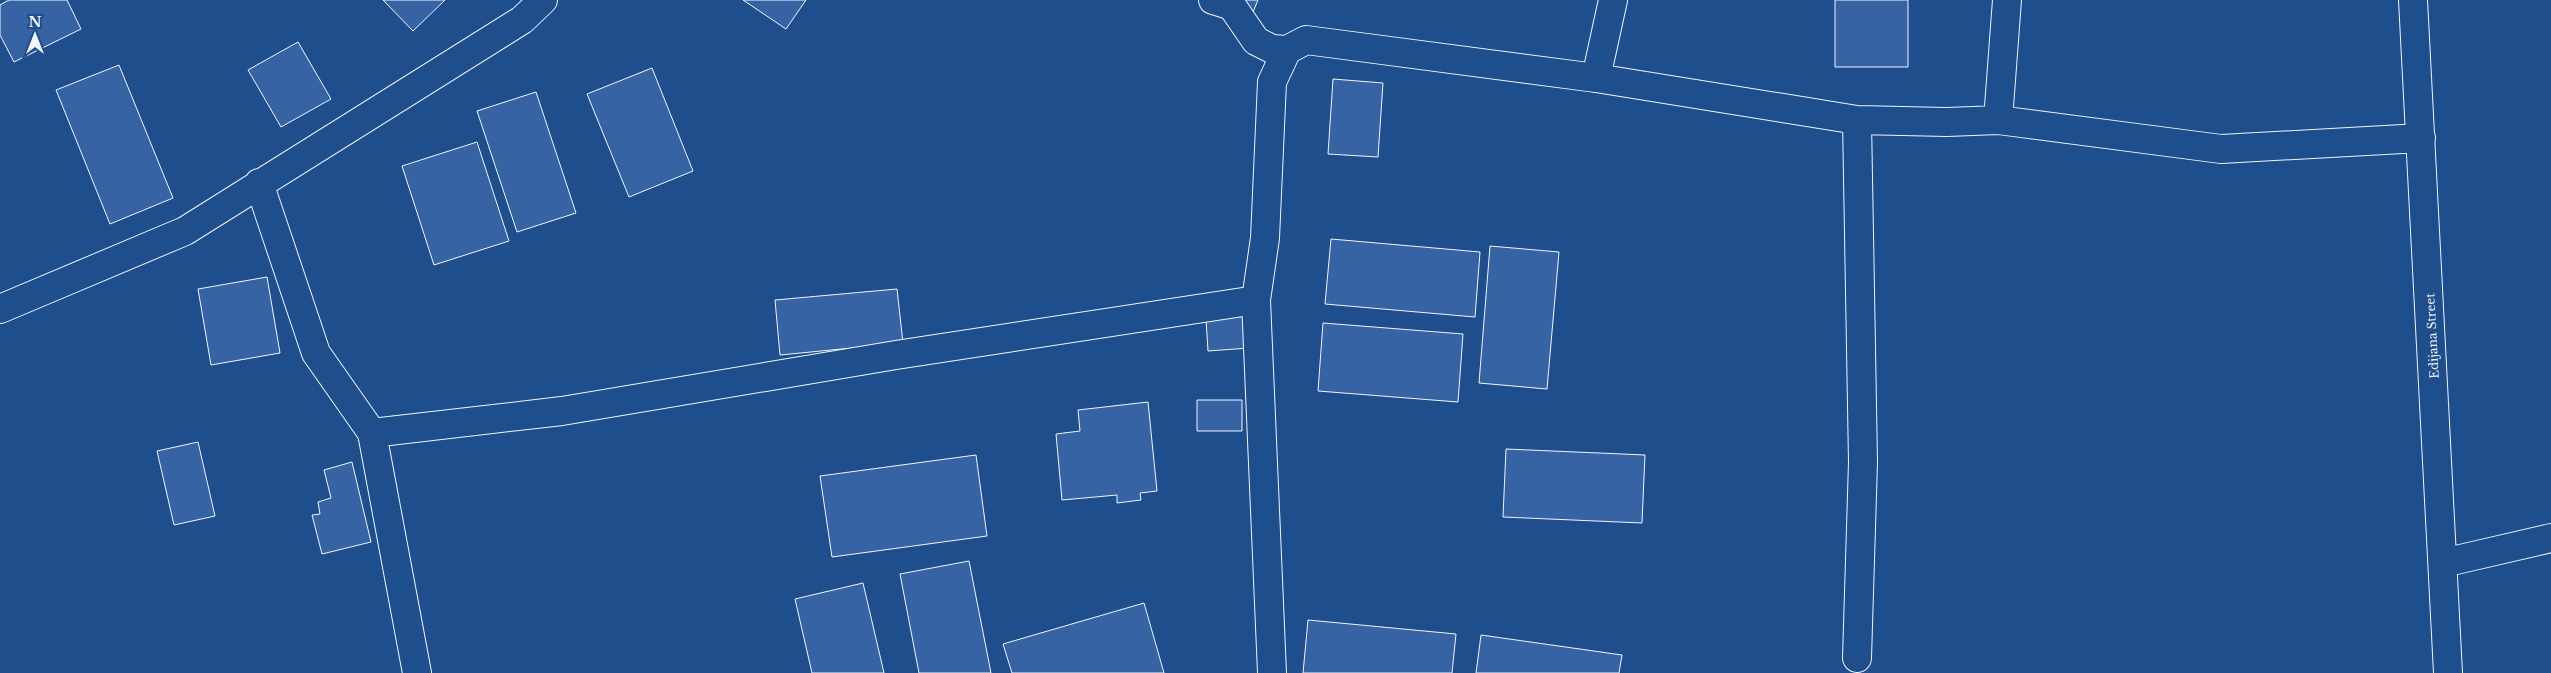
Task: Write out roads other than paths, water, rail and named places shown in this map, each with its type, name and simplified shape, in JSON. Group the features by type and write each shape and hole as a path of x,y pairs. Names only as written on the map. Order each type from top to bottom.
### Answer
{"street":[{"path":"0,309 185,231 522,20 543,0"},
{"path":"1213,0 1232,6 1256,41 1272,49 1288,50 1306,40 1596,78 1857,120 1947,122 1998,120 2221,149 2422,138"},
{"path":"1596,78 1614,0"},
{"path":"1998,120 2007,0"},
{"name":"Edijana Street","path":"2413,0 2422,138 2448,673"},
{"path":"1272,673 1256,300 1265,238 1272,82 1288,50"},
{"path":"1857,120 1863,462 1857,658"},
{"path":"259,183 316,353 372,433 417,673"},
{"path":"372,433 562,411 896,355 1256,300"},
{"path":"2443,562 2551,538"}]}
